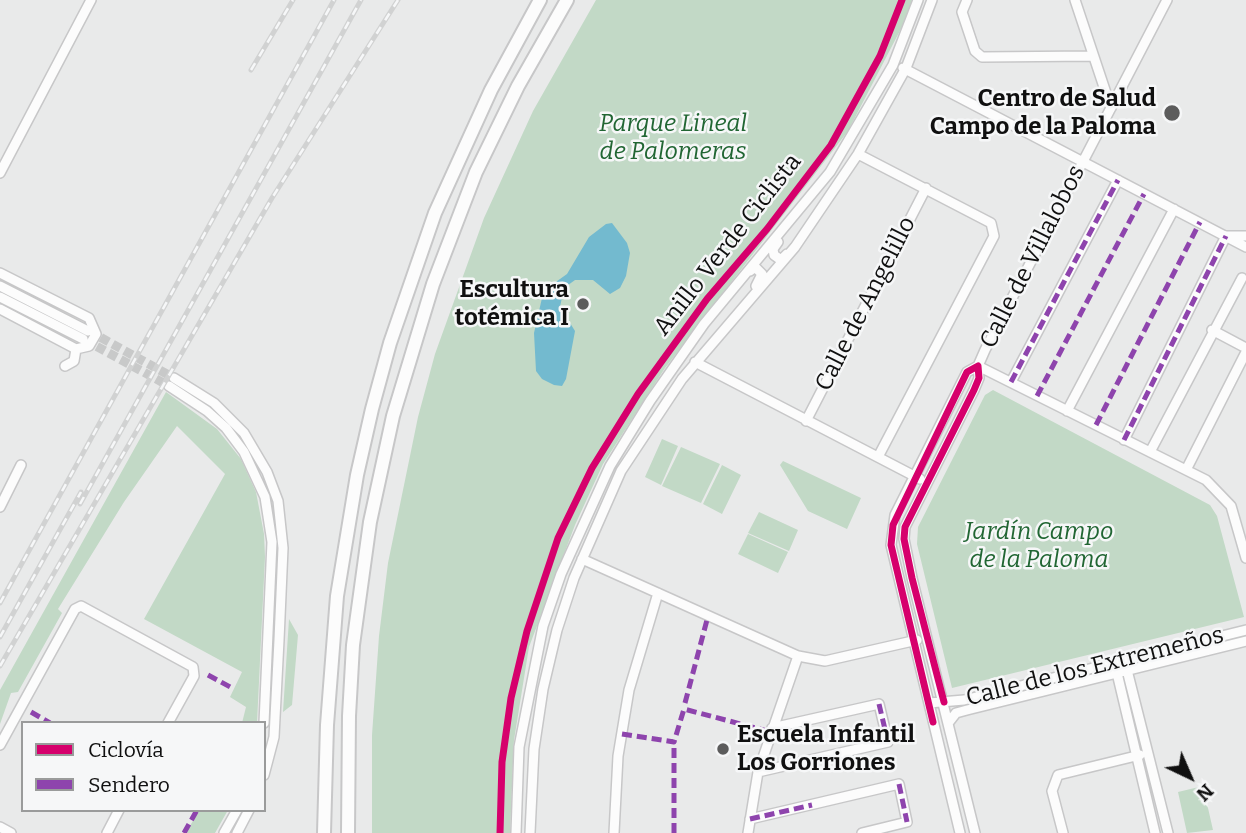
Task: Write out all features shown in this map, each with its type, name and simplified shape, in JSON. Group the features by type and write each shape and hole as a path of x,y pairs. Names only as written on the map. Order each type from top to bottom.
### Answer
{"highway":[{"path":"324,833 327,725 337,596 357,475 372,409 407,292 435,214 491,90 540,0"},
{"path":"348,833 349,716 353,645 370,522 393,416 433,284 477,172 518,86 567,0"}],"street":[{"path":"0,173 91,0"},
{"path":"516,833 519,747 543,626 561,574 610,466 650,401 744,275 830,172 888,73 918,0"},
{"path":"530,833 534,748 543,689 557,630 582,559 621,471 663,404 695,362 795,247 858,153 906,68 932,0"},
{"path":"967,0 962,12 975,51 982,57 1093,56"},
{"path":"1075,0 1111,108"},
{"name":"Calle de Villalobos","path":"978,366 1167,0"},
{"path":"888,73 906,68 1246,247"},
{"path":"858,153 991,223 993,236 878,457"},
{"path":"1011,382 1118,180"},
{"name":"Calle de Angelillo","path":"806,421 926,188"},
{"path":"795,247 781,260 773,252 800,209"},
{"path":"1067,411 1174,209"},
{"path":"1226,236 1246,236"},
{"path":"1124,440 1226,236"},
{"path":"738,314 762,275 755,267 744,275"},
{"path":"0,273 94,322 94,341 85,349 76,349 0,309"},
{"path":"1150,453 1212,330 1242,278"},
{"path":"0,286 85,335 0,297"},
{"path":"1186,470 1246,350 1212,330"},
{"path":"65,366 74,361 76,349"},
{"path":"695,362 926,482"},
{"path":"978,366 1206,480 1231,506 1246,558"},
{"path":"960,833 891,545 895,515 967,372 978,366"},
{"path":"975,833 904,539 905,527 926,482 974,390 979,378 978,366"},
{"path":"264,721 272,542 265,497 250,464 231,434 171,382 214,403 244,433 267,472 278,501 283,548 279,640 274,737 266,767"},
{"path":"0,507 21,465"},
{"path":"610,466 576,552 582,559 798,656 825,661 927,637"},
{"path":"614,833 618,756 629,690 658,593"},
{"path":"0,744 75,609 81,606 192,667 194,676 169,721"},
{"name":"Calle de los Extremeños","path":"929,703 964,700 1246,630"},
{"name":"Calle de los Extremeños","path":"933,722 949,722 956,713 967,710 1246,641"},
{"path":"748,833 758,772 798,656"},
{"path":"1127,670 1168,833"},
{"path":"1117,673 1155,833"},
{"path":"758,772 888,742 879,704 772,728"},
{"path":"1063,833 1052,791 1058,775 1148,753"},
{"path":"750,819 899,784 907,822 862,833"},
{"path":"107,833 118,812"},
{"path":"224,833 236,812"},
{"path":"237,833 248,812"},
{"path":"0,827 11,833"}],"green space":[{"name":"Parque Lineal de Palomeras","path":"596,0 912,0 906,19 848,131 665,368 603,464 575,525 529,647 514,740 510,833 372,833 372,735 379,636 388,563 418,417 435,354 484,218 533,111"},
{"name":"Jardín Campo de la Paloma","path":"993,390 1210,505 1217,516 1244,617 952,688 917,544 918,527 985,395"},
{"path":"166,392 217,429 241,459 256,492 264,534 265,557 257,721 242,721 246,707 230,697 242,672 144,619 225,474 177,426 124,502 58,609 62,613 18,692 11,693 0,724 0,690"},
{"path":"662,439 678,446 661,485 645,477"},
{"path":"681,447 720,464 701,503 662,486"},
{"path":"783,461 861,498 847,529 808,511 780,465"},
{"path":"722,465 741,475 722,514 703,504"},
{"path":"759,512 798,530 789,551 748,533"},
{"path":"748,534 788,552 778,573 738,554"},
{"path":"289,619 298,635 292,705 283,712"},
{"path":"1203,786 1213,830 1187,833 1178,792"},
{"path":"198,812 227,812 215,833 186,833"}],"water":[{"path":"612,223 627,243 630,253 626,276 620,288 610,294 593,280 575,280 564,288 560,307 575,331 566,379 562,386 554,385 542,379 536,371 534,333 542,298 546,289 567,274 589,237 606,224"}],"tunnel":[{"path":"89,331 174,378"},
{"path":"85,340 169,386"}],"railway":[{"path":"251,70 293,0"},
{"path":"0,603 334,0"},
{"path":"80,504 361,0"},
{"path":"0,666 272,198 398,0"},
{"path":"0,637 81,492"}],"marked path":[{"path":"1011,382 1118,180"},
{"path":"1037,396 1144,194"},
{"path":"1096,425 1200,222"},
{"path":"1124,440 1226,236"},
{"path":"685,703 708,616"},
{"path":"208,675 234,689"},
{"path":"879,704 888,742"},
{"path":"622,734 674,742 684,709 771,732"},
{"path":"31,712 47,721"},
{"path":"674,742 674,833"},
{"path":"899,784 907,822"},
{"path":"750,819 812,805"},
{"path":"184,833 196,812"}],"cycle path":[{"name":"Anillo Verde Ciclista","path":"500,833 502,762 511,698 527,631 558,538 592,468 638,394 707,299 767,229 831,145 880,56 902,0"},
{"path":"933,722 891,545 893,525 967,372 978,366 979,378 974,390 905,527 904,539 912,578 944,702"}],"place":[{"name":"Centro de Salud Campo de la Paloma","path":"1172,113"},
{"name":"Escultura totémica I","path":"583,304"},
{"name":"Escuela Infantil Los Gorriones","path":"723,749"}]}
